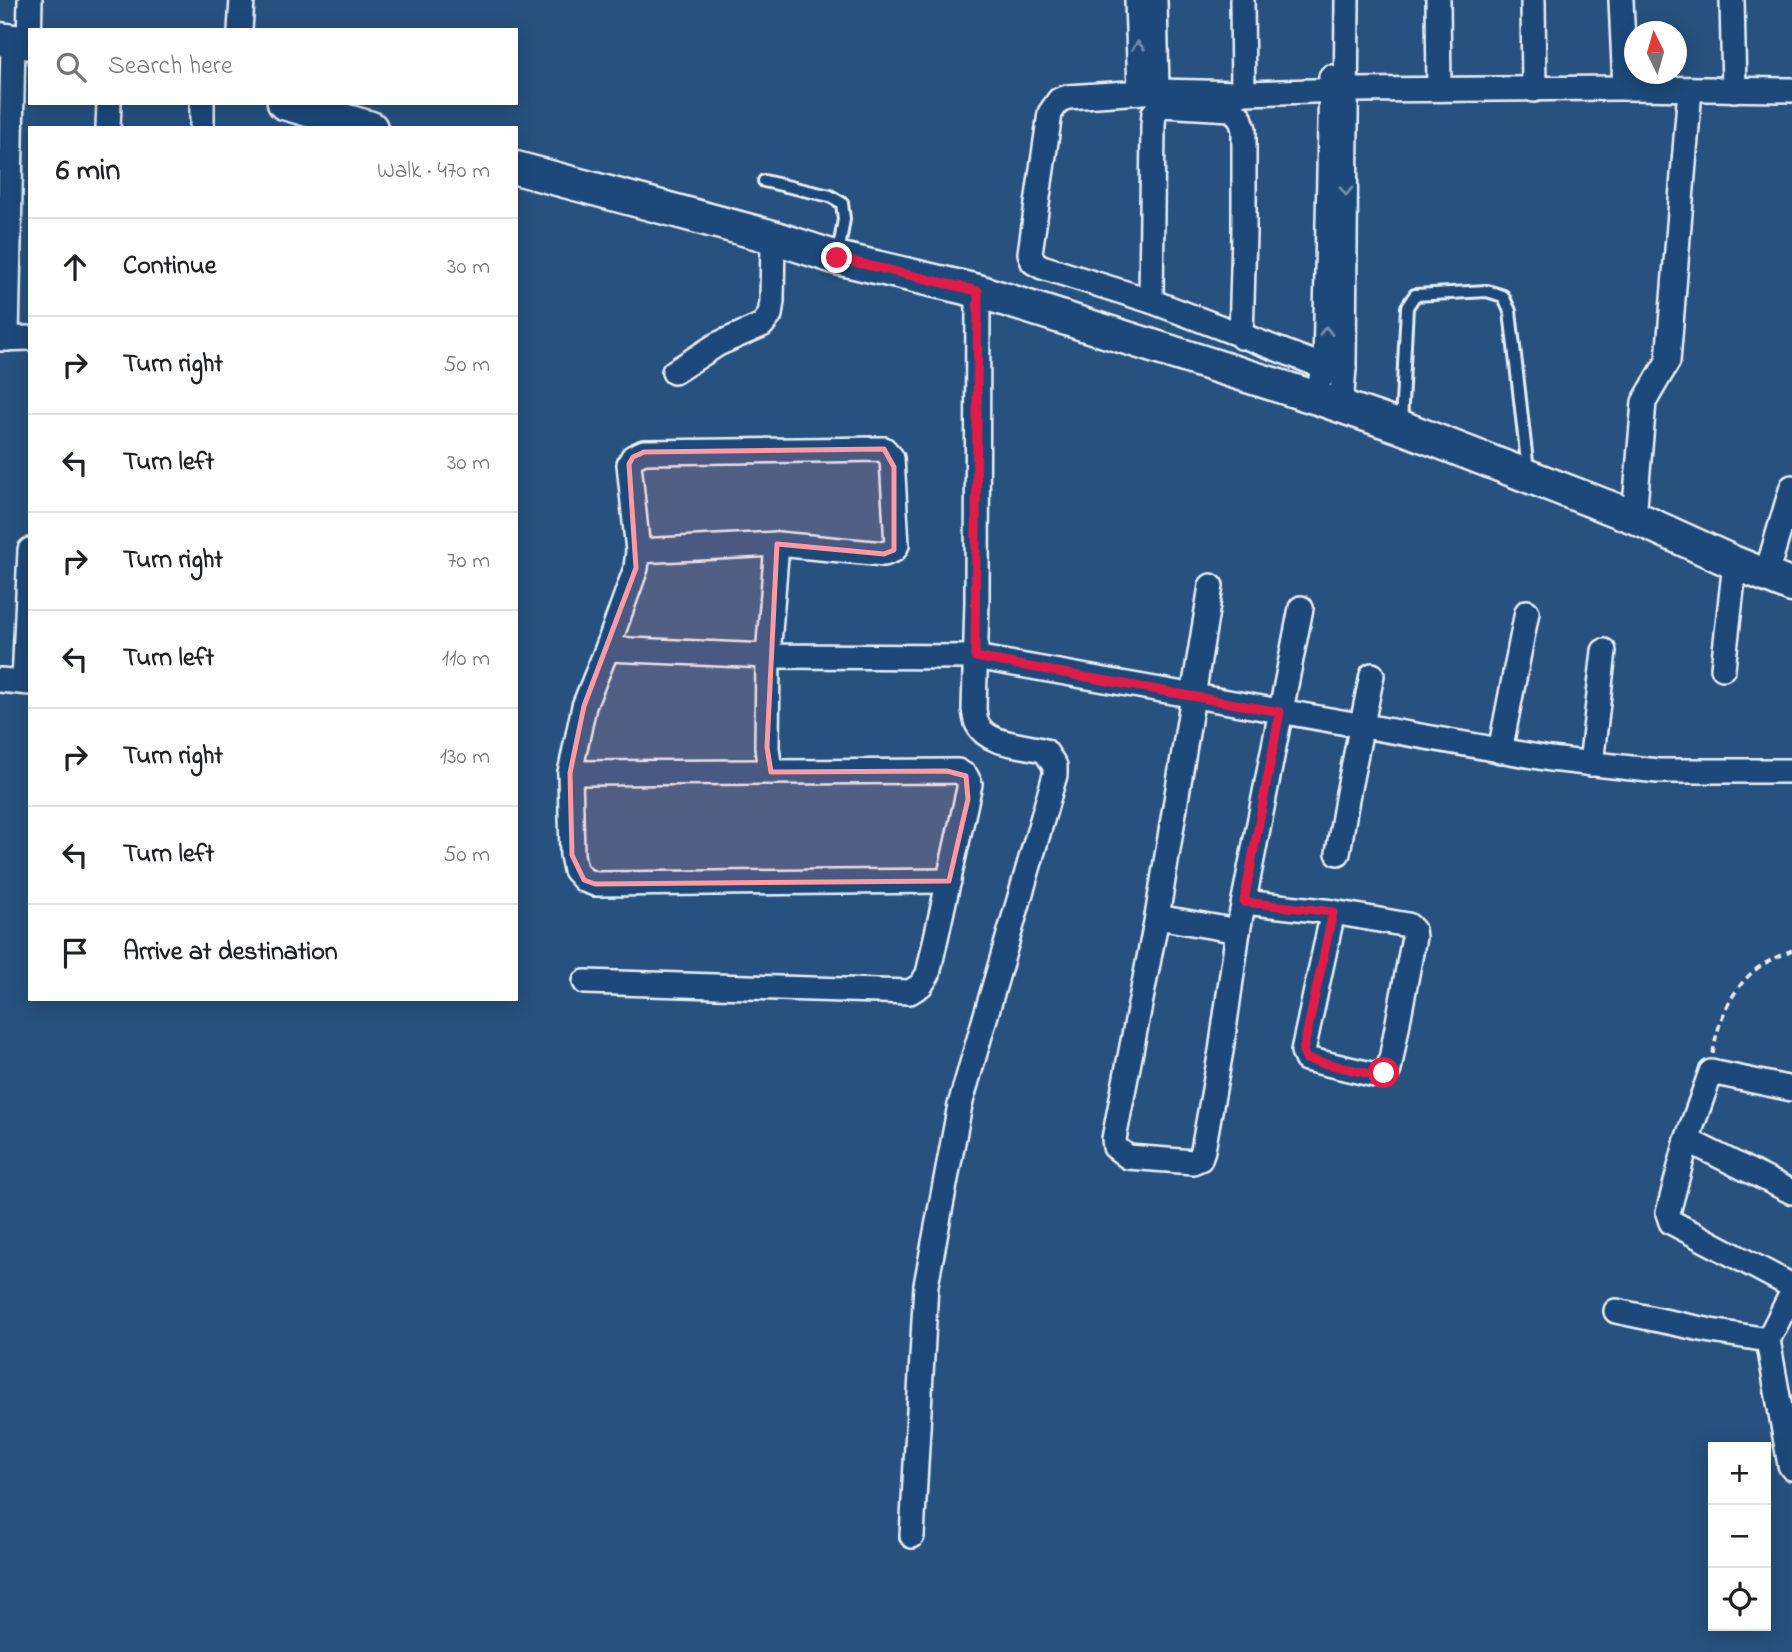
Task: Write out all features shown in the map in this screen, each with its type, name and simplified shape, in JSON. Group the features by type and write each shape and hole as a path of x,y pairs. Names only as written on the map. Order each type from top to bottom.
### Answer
{"street":[{"path":"28,338 3,339 18,42 30,0"},
{"path":"240,28 242,0"},
{"path":"1137,0 1148,92"},
{"path":"1148,92 1155,0"},
{"path":"1242,0 1243,93"},
{"path":"1331,0 1339,90"},
{"path":"1329,402 1335,367 1339,90 1346,0"},
{"path":"1438,0 1438,89"},
{"path":"1534,0 1534,90"},
{"path":"1621,0 1625,88"},
{"path":"1732,0 1734,90"},
{"path":"1335,367 1241,337 1152,301 1033,262 1030,253 1050,113 1059,100 1068,97 1148,92 1625,88 1792,90"},
{"path":"1634,517 1644,402 1668,360 1690,89"},
{"path":"108,126 109,105"},
{"path":"202,105 202,126"},
{"path":"291,105 364,126"},
{"path":"1152,301 1154,113 1162,105 1231,109 1240,117 1244,129 1241,337"},
{"path":"518,169 773,237 837,258 978,291 1329,402 1634,517 1779,581 1792,487"},
{"path":"674,372 718,344 762,325 770,315 773,237"},
{"path":"912,1536 926,1285 960,1105 1055,775 1055,766 1045,751 986,735 978,725 974,709 978,291"},
{"path":"638,551 777,544 884,554 894,550 897,545 894,467 884,449 644,452 633,457 629,464 638,551 636,568 584,706 570,773 573,862 575,870 584,880 595,884 949,881"},
{"path":"770,772 767,747 768,656 777,544"},
{"path":"1723,668 1734,563"},
{"path":"1211,586 1157,917 1114,1139 1115,1147 1128,1157 1193,1162 1200,1158 1221,1051 1238,931 1301,608"},
{"path":"1500,751 1527,612"},
{"path":"0,680 27,682 28,638"},
{"path":"607,649 768,656 975,657 1500,751 1591,764 1658,771 1792,771"},
{"path":"1591,764 1604,651"},
{"path":"1338,853 1372,676"},
{"path":"570,773 958,771 966,776 970,784 928,974 921,985 910,992 585,982"},
{"path":"1244,902 1333,912 1408,925 1413,930 1414,937 1389,1070 1384,1073 1375,1075 1306,1059 1303,1051 1333,912"},
{"path":"1157,917 1238,931"},
{"path":"1792,1090 1711,1072 1688,1140 1668,1213 1671,1222 1792,1286"},
{"path":"1688,1140 1792,1192"},
{"path":"1792,1293 1768,1340 1792,1468"},
{"path":"1616,1311 1768,1340"}],"lane":[{"path":"764,181 830,196 842,202 844,219 837,258"},
{"path":"1401,427 1407,307 1415,295 1487,291 1503,296 1510,311 1529,477"}],"path":[{"path":"1711,1072 1713,1050 1721,1019 1740,985 1761,966 1792,950"}],"highlighted area":[{"path":"884,449 894,467 894,550 884,554 777,544 767,747 771,772 947,771 966,776 968,799 949,881 595,884 584,880 572,855 570,773 584,706 636,568 629,464 633,457 644,452"}],"route":[{"path":"837,258 978,291 975,657 1280,712 1244,902 1333,912 1303,1051 1306,1059 1375,1075 1384,1073"}]}
